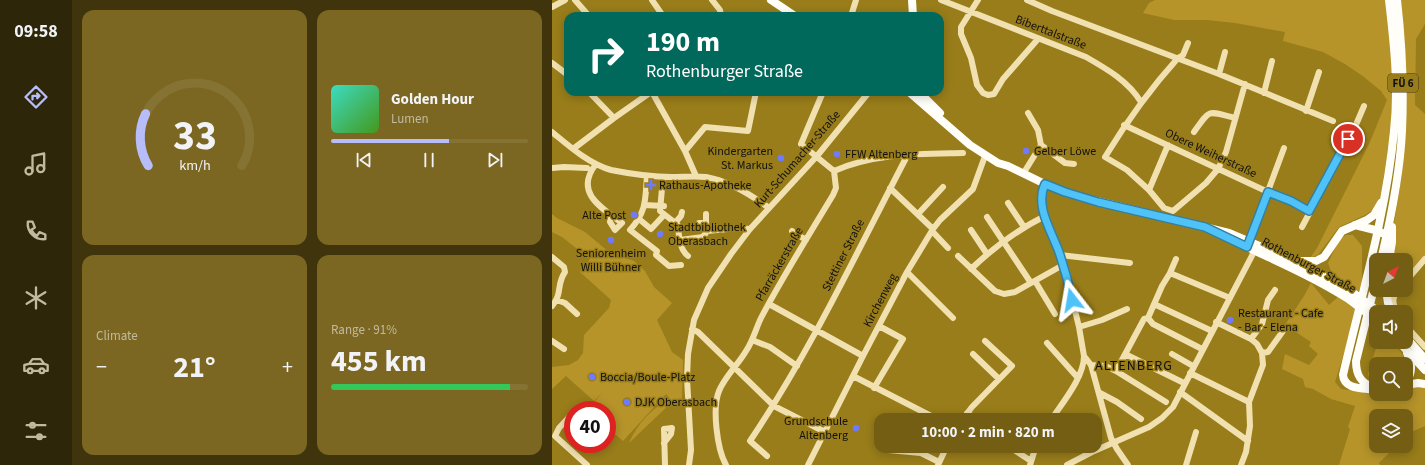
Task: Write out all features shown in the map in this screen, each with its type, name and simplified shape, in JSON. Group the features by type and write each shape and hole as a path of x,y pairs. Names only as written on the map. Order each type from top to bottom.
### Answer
{"main road":[{"path":"771,0 789,12"},
{"path":"908,0 908,12"},
{"path":"912,0 913,12"},
{"name":"FÜ 6","path":"1369,388 1350,386 1345,382 1343,375 1378,231 1386,193 1395,130 1396,72 1389,0"},
{"name":"FÜ 6","path":"1382,253 1392,216 1399,167 1402,123 1402,52 1397,0"},
{"name":"Rothenburger Straße","path":"914,96 970,145 998,163 1008,166 1065,192 1098,202 1229,233 1313,279 1351,296 1369,306"},
{"name":"Rothenburger Straße","path":"923,96 956,128 987,151 1001,159 1008,166"},
{"path":"1295,262 1313,261 1324,257 1339,233 1345,228 1374,215 1386,193"},
{"path":"1390,253 1392,242 1392,216"},
{"path":"1354,225 1378,231 1386,236"},
{"name":"Rothenburger Straße","path":"1252,246 1295,262 1330,279 1369,313"},
{"path":"1369,386 1360,378 1356,371 1356,361 1372,297"},
{"path":"1413,345 1425,359"},
{"path":"1406,349 1425,370"},
{"path":"1413,383 1418,382 1425,384"}],"street":[{"path":"552,7 565,0"},
{"path":"575,0 586,12"},
{"path":"652,0 660,12"},
{"path":"712,0 720,12"},
{"path":"852,12 856,0"},
{"name":"Biberttalstraße","path":"941,0 1086,57 1120,78 1136,94 1141,102"},
{"path":"978,0 961,27 961,34 971,58 977,86 983,93 988,95 994,94 1007,75 1038,39"},
{"path":"1028,0 1052,11 1245,84 1306,111 1333,121"},
{"path":"1188,43 1183,55 1178,58 1124,125 1105,157 1127,170 1149,190 1164,208 1173,211 1206,183 1218,169 1226,152 1245,84"},
{"path":"1219,74 1226,52"},
{"path":"1264,93 1272,61"},
{"path":"552,63 564,72"},
{"path":"1306,111 1318,72"},
{"path":"593,96 614,118"},
{"path":"573,149 645,96"},
{"path":"653,96 684,151 696,176"},
{"path":"684,151 705,127 748,131 755,96"},
{"path":"821,96 801,144 834,170 851,163 906,154 963,154"},
{"name":"Kurt-Schumacher-Straße","path":"689,465 690,450 687,378 688,354 696,313 708,288 750,229 817,156 866,96"},
{"path":"1302,227 1309,211 1355,127 1364,106"},
{"path":"1194,132 1207,114 1212,112 1235,118"},
{"path":"1028,113 1038,130 1041,145 1064,163 1074,164"},
{"name":"Obere Weiherstraße","path":"1124,125 1268,192 1291,201 1309,211"},
{"path":"552,132 573,149 596,164 610,169 647,176 696,176 708,178 732,186 755,198 769,208"},
{"path":"1023,174 1041,145"},
{"path":"1149,190 1168,145"},
{"path":"1067,465 1149,427 1162,418 1173,407 1184,383 1230,298 1252,246 1268,192 1284,148"},
{"name":"Stettiner Straße","path":"767,456 750,441 774,406 817,330 906,158 906,154"},
{"name":"Kirchenweg","path":"808,465 907,272 932,230 940,220 973,189 985,156"},
{"path":"596,164 589,176 587,185 589,195 656,251 656,255 669,266 680,265"},
{"path":"552,168 587,168"},
{"name":"Pfarräckerstraße","path":"726,465 720,448 716,405 719,391 725,379 747,350 761,318 833,195 836,188 834,170"},
{"path":"630,230 639,219 644,205 647,176"},
{"path":"663,177 662,206 660,212 678,226 683,252 688,256"},
{"path":"1045,184 1041,197 1045,216 1063,265 1079,327 1084,356 1084,364 1078,378 1056,413"},
{"path":"918,214 943,187"},
{"path":"890,188 918,214 948,248"},
{"path":"1008,203 1024,227"},
{"path":"644,205 662,206"},
{"path":"675,223 681,216 682,212"},
{"path":"610,214 610,222 615,230 622,223"},
{"path":"680,240 703,237 707,231 706,214"},
{"path":"639,219 651,229 664,215"},
{"path":"971,269 1003,241 1024,227 1045,216"},
{"path":"987,217 1055,314"},
{"path":"699,224 706,223"},
{"path":"707,231 739,228 750,229"},
{"path":"971,230 987,254"},
{"path":"792,231 806,240"},
{"path":"1060,255 1130,263"},
{"path":"958,256 995,291 1004,294 1015,292 1063,265"},
{"path":"552,257 564,267 565,272 560,280 556,298 552,306"},
{"path":"1116,371 1144,319 1148,318 1176,259"},
{"path":"1413,273 1425,259"},
{"path":"907,272 953,318"},
{"path":"1170,273 1230,298"},
{"path":"1251,339 1262,324 1268,300 1275,290"},
{"path":"556,298 565,303 577,314"},
{"path":"769,304 863,356"},
{"path":"1154,304 1212,331"},
{"path":"1079,327 1102,320 1127,309"},
{"path":"1148,318 1153,324 1202,349"},
{"path":"1216,322 1251,339 1257,344 1262,353 1263,365 1249,402 1250,426 1246,452 1241,465"},
{"path":"874,388 902,339 879,326"},
{"path":"692,329 698,332 774,406 825,432"},
{"path":"1262,353 1268,352 1283,331"},
{"path":"1413,334 1425,348"},
{"path":"752,340 770,347 797,366"},
{"path":"552,341 564,349"},
{"path":"967,413 1012,366 985,341"},
{"path":"1047,343 1078,378"},
{"path":"973,354 999,379"},
{"path":"1125,354 1184,383"},
{"path":"1172,354 1193,366"},
{"path":"1084,356 1091,365 1100,393 1111,438 1128,465"},
{"path":"1091,365 1105,366 1116,371 1166,402"},
{"path":"1190,373 1249,402"},
{"path":"853,376 925,413"},
{"path":"1180,392 1248,441"},
{"path":"1100,393 1118,402 1141,419"},
{"path":"564,423 555,436 564,444"},
{"path":"1186,465 1196,432"},
{"path":"664,442 665,465"},
{"path":"573,453 586,465"},
{"path":"921,453 938,463 943,453"},
{"path":"1016,453 1030,463 1034,453"}],"shaded area":[{"path":"1155,0 1387,0 1393,67 1392,126 1380,199 1376,208 1365,215 1339,227 1318,255 1310,258 1317,248 1370,142 1387,100 1381,91 1345,64 1323,52 1283,41 1285,32 1235,23 1207,20 1174,20 1143,13 1149,3"},
{"path":"1399,0 1425,0 1425,24 1416,39 1415,105 1425,114 1425,256 1413,270 1413,253 1391,253 1402,174 1403,147"},
{"path":"552,214 585,232 610,253 634,261 645,271 654,287 672,303 657,320 672,352 683,360 682,400 673,401 629,443 636,429 646,417 657,407 670,399 666,394 623,441 616,435 616,401 595,401 604,391 594,401 566,376 552,389 552,367 569,365 578,360 583,353 584,335 609,308 611,300 580,272 590,259 562,237 552,232"},
{"path":"1346,235 1353,235 1362,246 1362,284 1361,289 1358,291 1332,274 1328,263 1339,240"},
{"path":"1311,283 1329,305 1339,296 1355,308 1345,350 1335,382 1341,389 1369,393 1369,401 1413,401 1413,387 1425,386 1425,426 1413,431 1413,409 1369,409 1369,453 1389,453 1379,463 1380,465 1339,465 1350,429 1348,427 1355,406 1331,399 1313,389 1305,387 1303,379 1282,369 1285,354 1309,365 1318,354 1309,346 1311,342 1285,325"},
{"path":"1376,349 1398,349 1404,357 1373,357"}],"place":[{"name":"Gelber Löwe","path":"1026,151"},
{"name":"FFW Altenberg","path":"837,154"},
{"name":"Kindergarten St. Markus","path":"781,158"},
{"name":"Rathaus-Apotheke","path":"651,185"},
{"name":"Alte Post","path":"634,215"},
{"name":"Stadtbibliothek Oberasbach","path":"660,234"},
{"name":"Seniorenheim Willi Bühner","path":"611,240"},
{"name":"Restaurant - Cafe - Bar - Elena","path":"1230,320"},
{"name":"Boccia/Boule-Platz","path":"592,377"},
{"name":"DJK Oberasbach","path":"627,402"},
{"name":"Grundschule Altenberg","path":"856,428"}],"district":[{"name":"ALTENBERG","path":"1134,365"}],"route":[{"path":"1072,300 1060,255 1045,216 1041,197 1045,184 1098,202 1172,218 1205,227 1247,247 1268,192 1291,201 1309,211 1348,139"}]}
